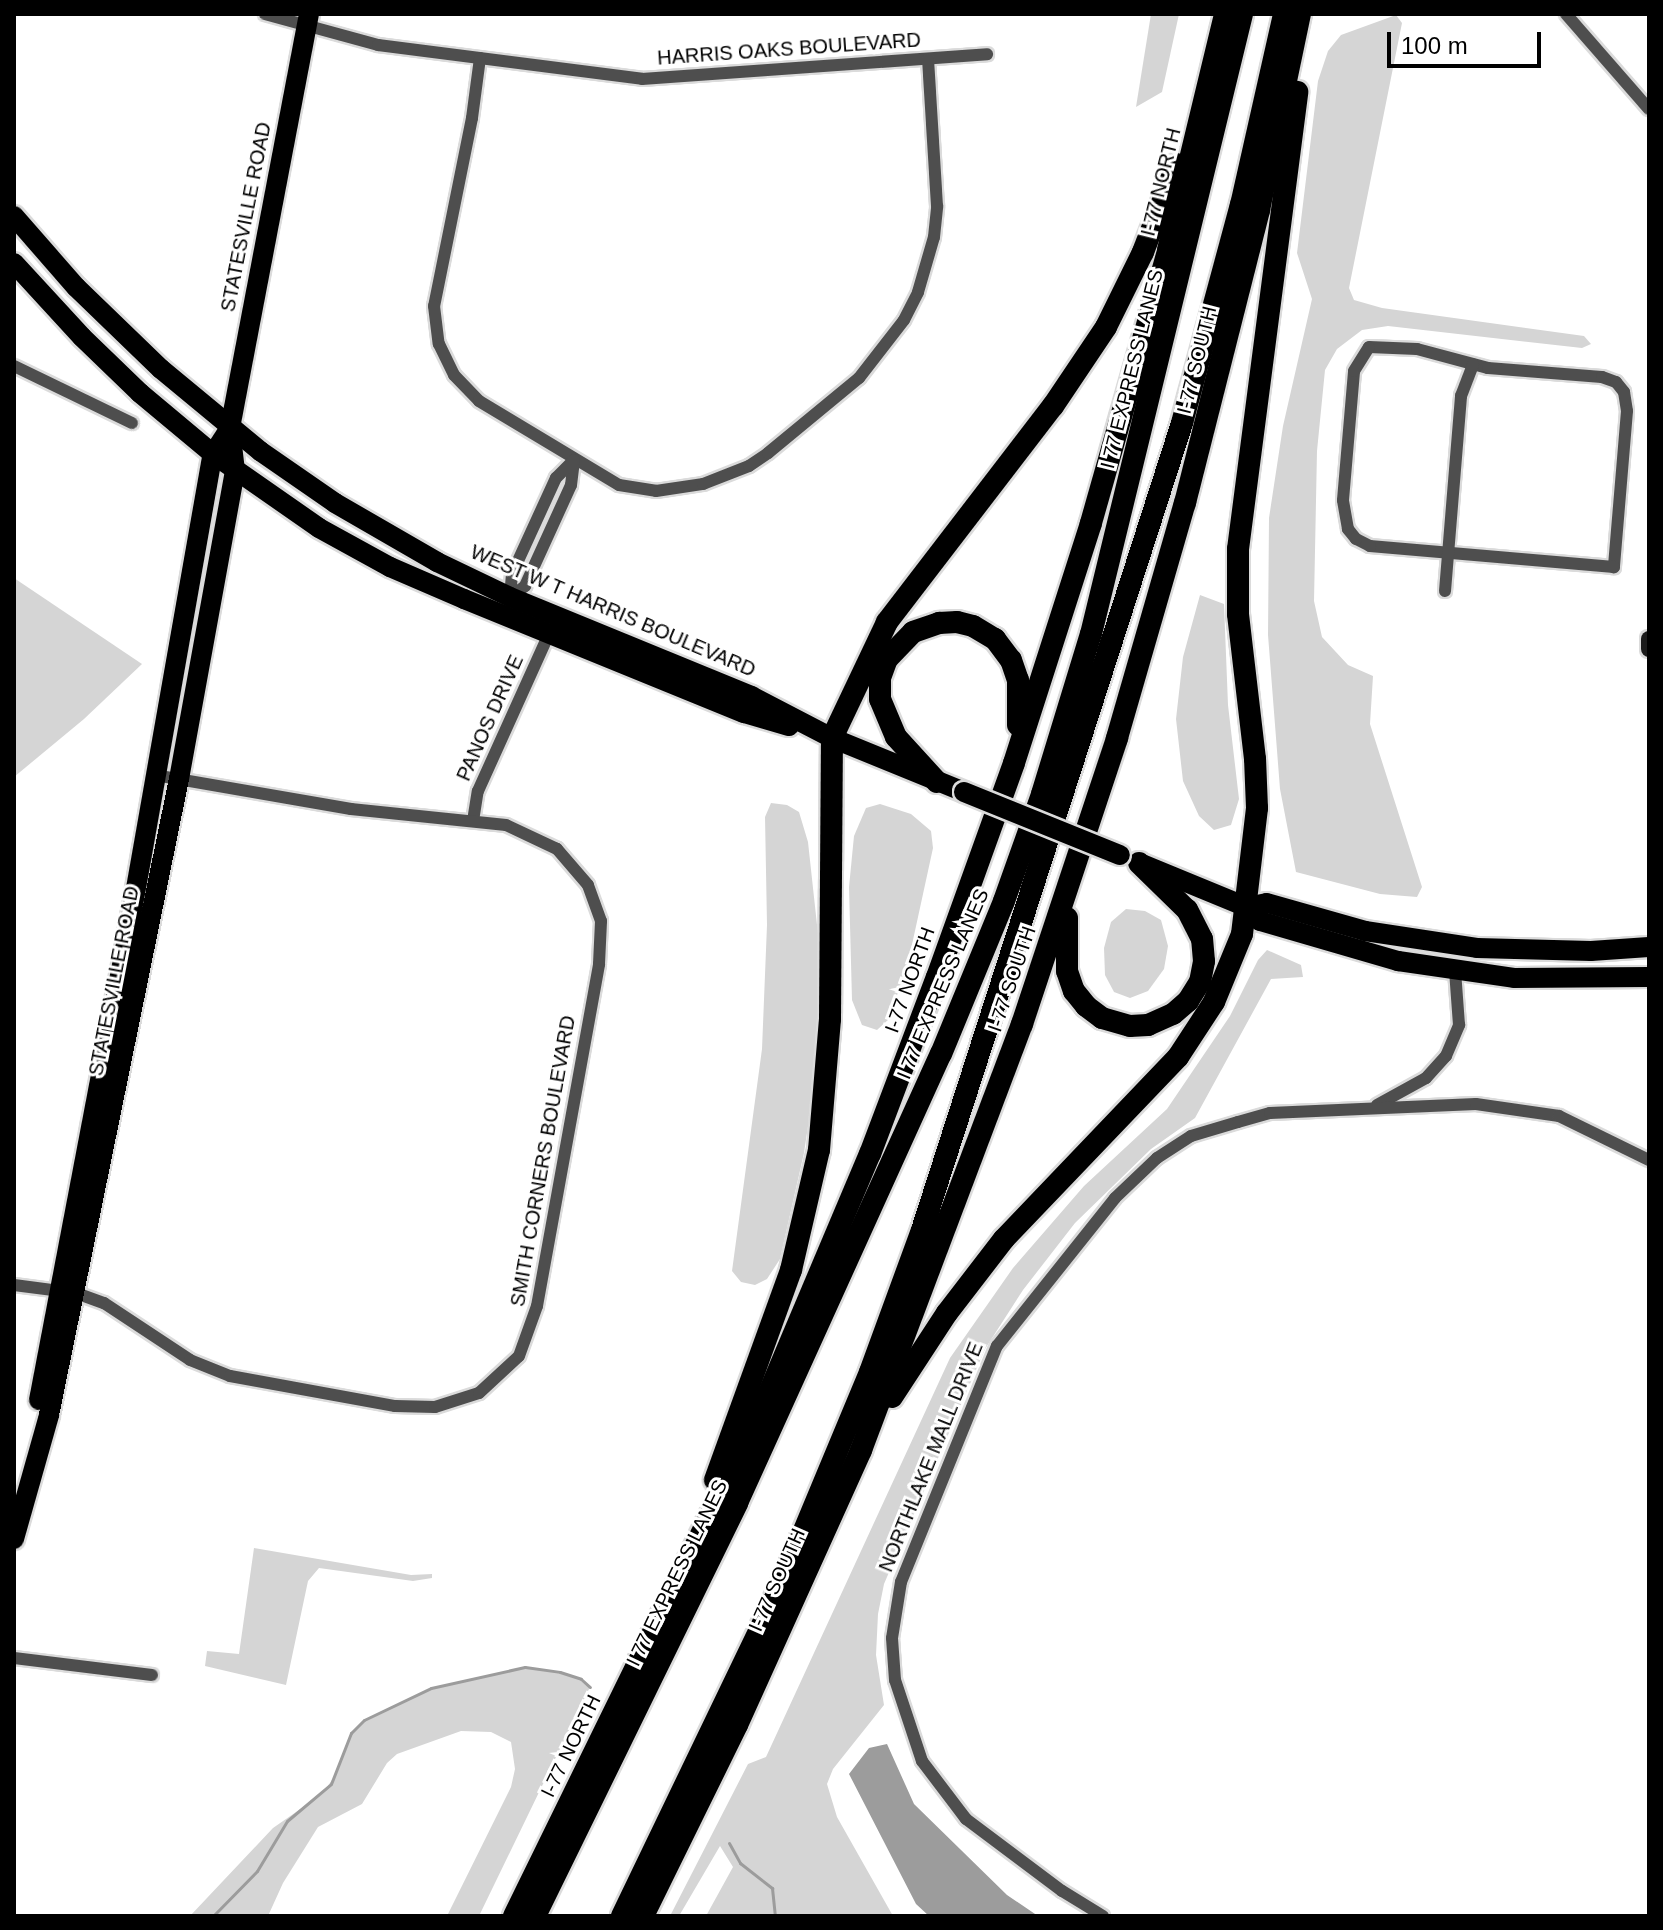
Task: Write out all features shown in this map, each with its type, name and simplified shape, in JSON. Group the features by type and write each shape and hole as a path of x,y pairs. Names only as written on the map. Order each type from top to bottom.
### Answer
{"highway":[{"name":"I-77 NORTH","path":"514,1916 754,1427 840,1226 937,977 1014,763 1118,432 1225,14"},
{"name":"I 77 EXPRESS LANES","path":"535,1916 737,1503 941,1054 1019,861 1059,740 1101,595 1242,14"},
{"path":"622,1916 783,1581 870,1372 922,1230 1178,437 1238,220 1284,14"},
{"path":"861,1450 925,1343 995,1249 1042,1196 1149,1090 1192,1038 1223,982 1242,934 1256,828 1256,783 1238,614 1238,549 1291,151 1302,14"},
{"name":"I-77 SOUTH","path":"643,1916 750,1698 861,1450 997,1096 1070,882 1143,649 1201,444 1259,210 1302,14"},
{"path":"671,1597 780,1303 813,1184 829,1055 832,738 887,622 1053,406 1106,327 1155,225 1213,68"},
{"path":"937,782 896,737 880,699 880,678 892,651 913,632 930,625 948,622 973,626 995,639 1007,652 1019,690 1014,763"},
{"path":"1070,882 1064,949 1074,991 1086,1006 1102,1018 1120,1025 1148,1025 1173,1014 1188,1001 1203,972 1204,950 1199,930 1187,910 1129,859"}],"main road":[{"name":"STATESVILLE ROAD","path":"14,1530 146,948 179,779 235,471 230,428 308,19"},
{"name":"WEST W T HARRIS BOULEVARD","path":"14,216 103,316 230,428 304,483 368,524 510,597 751,696 832,738 1247,907 1260,921 1323,942 1455,971 1570,980 1649,977"},
{"path":"14,236 56,278 103,316"},
{"name":"WEST W T HARRIS BOULEVARD","path":"14,263 110,365 213,454 354,548 425,583 744,713 832,738"},
{"name":"STATESVILLE ROAD","path":"14,1539 49,1415 154,775 213,454 230,428"},
{"path":"142,857 149,863 145,887 150,926"},
{"path":"134,897 139,915 135,942 146,948"},
{"name":"WEST W T HARRIS BOULEVARD","path":"1247,907 1267,903 1365,931 1477,948 1591,951 1649,947"},
{"path":"1570,980 1605,992 1649,990"}],"street":[{"name":"HARRIS OAKS BOULEVARD","path":"265,14 308,19 378,45 658,79 987,54"},
{"path":"1566,14 1649,109"},
{"path":"480,58 472,118 434,306 439,344 466,391 574,460 619,485 638,490 681,489 749,466 875,362 904,320 918,292 934,237 937,206 928,59"},
{"path":"1369,347 1417,349 1473,364 1602,377 1616,382 1624,392 1625,453 1614,567 1448,553 1370,546 1348,529 1343,500 1354,371 1369,347"},
{"path":"1445,591 1461,396 1473,364"},
{"path":"14,366 132,423"},
{"path":"510,597 510,579 556,478 574,460"},
{"name":"PANOS DRIVE","path":"473,821 478,791 549,634"},
{"path":"1649,639 1649,649"},
{"name":"SMITH CORNERS BOULEVARD","path":"14,1285 68,1292 131,1319 190,1360 230,1376 382,1404 435,1407 479,1393 519,1356 530,1332 544,1274 599,964 601,921 588,885 557,849 506,825 351,809 154,775"},
{"path":"1370,1108 1420,1083 1446,1056 1459,1025 1455,971"},
{"name":"NORTHLAKE MALL DRIVE","path":"1103,1916 1062,1891 966,1819 922,1761 895,1680 892,1638 901,1582 997,1346 1115,1198 1157,1158 1191,1136 1270,1113 1476,1104 1559,1116 1649,1160"},
{"path":"14,1658 152,1675"}],"shaded area":[{"path":"1151,14 1179,14 1162,92 1136,107"},
{"path":"1396,15 1402,23 1349,288 1354,300 1382,308 1584,336 1591,344 1582,348 1388,326 1362,330 1337,349 1325,370 1317,451 1314,601 1322,637 1348,665 1373,676 1370,724 1422,887 1417,897 1380,894 1296,872 1280,789 1268,635 1269,518 1283,426 1312,299 1297,253 1318,81 1328,51 1341,35"},
{"path":"14,578 142,664 84,719 14,777"},
{"path":"1200,595 1224,604 1228,705 1239,799 1231,825 1214,830 1199,816 1183,781 1176,719 1183,657"},
{"path":"771,803 787,805 799,812 808,842 818,934 817,1066 804,1153 780,1259 767,1279 755,1285 741,1282 732,1271 762,1049 767,925 765,817"},
{"path":"880,804 911,814 931,831 933,848 908,963 889,1019 877,1030 862,1025 852,1000 849,887 854,836 866,808"},
{"path":"1126,909 1145,911 1161,920 1168,946 1164,969 1148,991 1130,998 1114,992 1105,975 1104,948 1111,922"},
{"path":"1267,950 1301,965 1303,977 1271,979 1195,1118 1151,1149 1075,1223 1023,1290 985,1349 884,1584 878,1614 876,1655 884,1705 833,1769 827,1784 837,1817 893,1916 706,1916 733,1867 720,1846 679,1916 670,1916 748,1764 766,1757 950,1358 1013,1268 1084,1186 1167,1109 1230,1016 1258,960"},
{"path":"254,1548 411,1575 432,1574 432,1578 413,1581 319,1568 308,1581 286,1685 205,1666 207,1651 239,1654"},
{"path":"525,1667 560,1672 581,1679 590,1687 479,1916 447,1916 511,1787 515,1769 511,1742 491,1732 461,1731 397,1754 387,1763 362,1804 318,1827 283,1883 268,1916 190,1916 273,1828 322,1794 337,1773 351,1733 364,1720 431,1688"},
{"path":"887,1744 914,1804 1007,1895 1038,1916 929,1916 916,1904 849,1774 869,1748"}],"waterway":[{"path":"213,1916 257,1871 287,1821 331,1784 351,1733 364,1720 431,1688 525,1667 560,1672 581,1679 590,1687"},
{"path":"729,1843 740,1863 772,1888 775,1916"}]}
